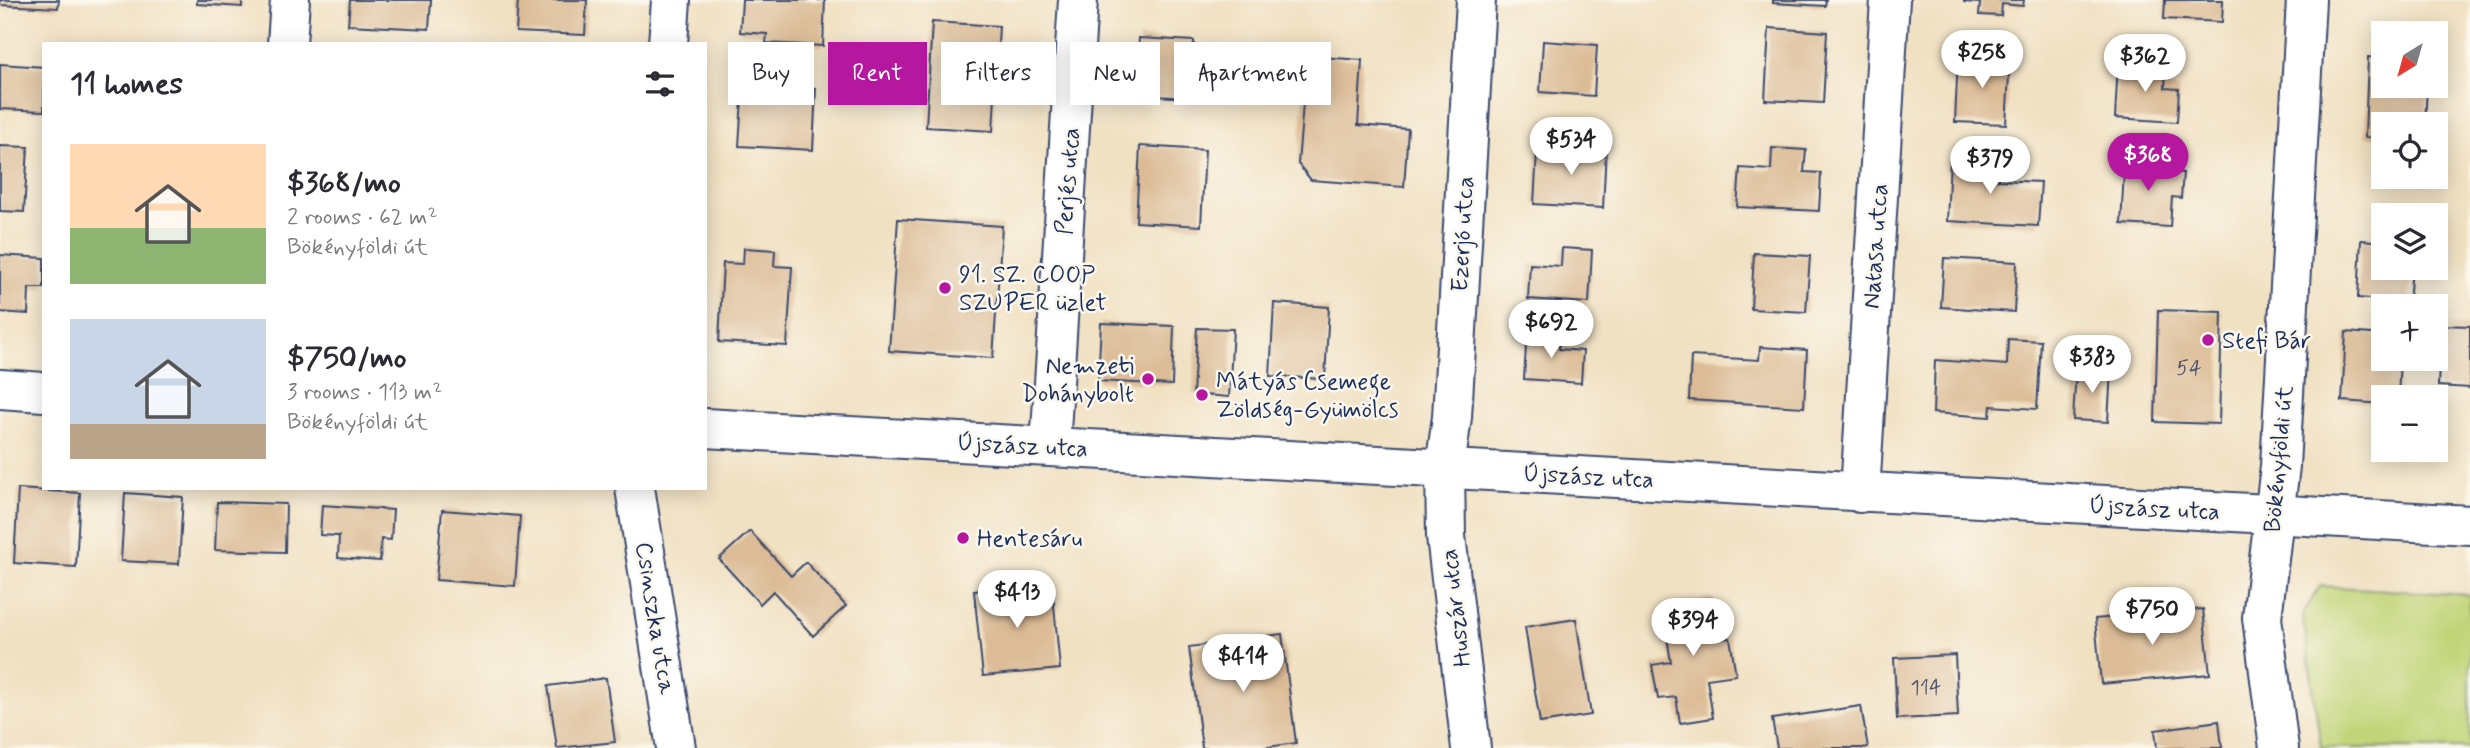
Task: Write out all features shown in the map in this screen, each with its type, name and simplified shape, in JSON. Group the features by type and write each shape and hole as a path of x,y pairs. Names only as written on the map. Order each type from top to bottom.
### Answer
{"street":[{"path":"287,42 290,0"},
{"path":"668,42 671,0"},
{"name":"Perjés utca","path":"1050,447 1078,0"},
{"name":"Ezerjó utca","path":"1445,468 1451,417 1476,0"},
{"name":"Natasa utca","path":"1860,493 1890,0"},
{"name":"Bökényföldi út","path":"2279,748 2262,618 2280,466 2306,0"},
{"path":"0,389 42,392"},
{"name":"Újszász utca","path":"707,428 2470,525"},
{"name":"Huszár utca","path":"1445,468 1446,536 1471,748"},
{"name":"Csinszka utca","path":"635,490 676,748"}],"green space":[{"path":"2320,586 2470,595 2470,748 2321,748 2303,614"}],"building":[{"path":"0,0 59,0 58,8 0,5"},
{"path":"197,0 242,0 242,7 197,4"},
{"path":"350,0 431,0 429,29 348,25"},
{"path":"518,0 587,0 585,35 516,32"},
{"path":"742,0 825,0 823,46 814,46 814,42 766,42 767,34 740,32"},
{"path":"1773,0 1826,0 1825,6 1773,3"},
{"path":"1964,0 2024,0 2023,6 2002,4 2001,16 1979,15 1980,3"},
{"path":"2165,0 2223,0 2222,22 2164,19"},
{"path":"932,22 999,26 998,42 941,42 941,105 994,105 993,131 926,127"},
{"path":"1769,28 1827,32 1823,103 1765,100"},
{"path":"1139,38 1194,41 1174,42 1174,97 1160,96 1160,42 1139,42"},
{"path":"1543,41 1597,45 1594,96 1540,92"},
{"path":"1958,56 2010,59 2006,124 1955,122"},
{"path":"2368,57 2371,57 2371,98 2426,98 2426,112 2371,112 2371,137 2365,137"},
{"path":"1331,58 1362,60 1358,125 1408,129 1404,187 1311,180 1298,164 1303,105 1331,105"},
{"path":"2118,63 2166,66 2165,88 2179,89 2177,122 2115,118"},
{"path":"0,64 42,67 42,111 0,109"},
{"path":"816,88 813,150 739,146 742,105 814,105"},
{"path":"1559,145 1606,148 1603,208 1534,204 1537,151 1559,152"},
{"path":"0,146 28,147 24,212 0,211"},
{"path":"1140,146 1205,150 1201,226 1136,222"},
{"path":"1772,148 1806,150 1804,172 1821,173 1819,211 1737,207 1740,168 1771,170"},
{"path":"2125,155 2155,157 2154,171 2183,173 2181,198 2172,197 2170,227 2121,224"},
{"path":"1950,159 1999,162 1998,180 2041,182 2038,226 1947,221"},
{"name":"91. SZ. COOP SZUPER üzlet","path":"898,219 1002,226 993,358 889,351"},
{"path":"2361,240 2371,241 2371,280 2411,280 2410,294 2371,294 2371,299 2358,298"},
{"path":"744,248 775,250 774,266 792,267 787,346 719,342 723,263 743,264"},
{"path":"1562,248 1592,250 1589,303 1528,299 1530,264 1561,266"},
{"path":"1754,253 1810,256 1806,312 1751,309"},
{"path":"0,255 42,258 42,288 29,288 28,314 0,312"},
{"path":"1944,258 2017,262 2014,312 1941,307"},
{"path":"1274,303 1329,307 1325,379 1270,376"},
{"path":"2158,310 2222,312 2219,424 2155,422"},
{"path":"1101,323 1174,326 1172,385 1098,381"},
{"path":"2448,325 2470,326 2470,388 2438,385 2439,371 2448,371"},
{"path":"1197,328 1233,329 1229,397 1193,394"},
{"path":"1527,331 1560,334 1559,349 1583,351 1581,383 1524,379"},
{"path":"2346,332 2371,334 2371,371 2399,371 2399,385 2371,385 2371,403 2342,401"},
{"path":"2008,339 2041,341 2037,409 1991,406 1990,417 1933,413 1935,360 2007,365"},
{"path":"1760,347 1807,350 1804,407 1689,400 1691,356 1759,360"},
{"path":"2076,369 2111,370 2108,422 2073,420"},
{"path":"18,489 80,493 76,567 14,563"},
{"path":"125,493 183,497 179,564 121,561"},
{"path":"217,502 286,504 285,552 215,550"},
{"path":"322,505 393,510 391,540 381,539 380,561 338,558 339,536 320,535"},
{"path":"442,510 520,516 515,586 436,580"},
{"path":"750,531 791,576 806,562 846,606 813,636 773,591 760,604 719,559"},
{"path":"1052,584 1060,669 983,676 974,591"},
{"path":"1712,598 1719,639 1730,638 1736,675 1707,679 1713,718 1680,723 1676,697 1658,699 1652,665 1671,662 1662,606"},
{"path":"2203,609 2210,674 2101,684 2095,619"},
{"path":"1576,619 1591,715 1540,723 1525,627"},
{"path":"1282,634 1296,743 1261,748 1202,748 1189,647"},
{"path":"1955,655 1958,716 1897,719 1894,658"},
{"path":"606,678 615,742 557,748 548,686"},
{"path":"1861,706 1868,748 1777,748 1772,719"},
{"path":"2219,721 2222,748 2157,748 2155,730"}],"place":[{"name":"91. SZ. COOP SZUPER üzlet","path":"945,288"},
{"name":"Stefi Bár","path":"2208,340"},
{"name":"Nemzeti Dohánybolt","path":"1148,379"},
{"name":"Mátyás Csemege Zöldség-Gyümölcs","path":"1202,395"},
{"name":"Hentesáru","path":"963,538"}]}
